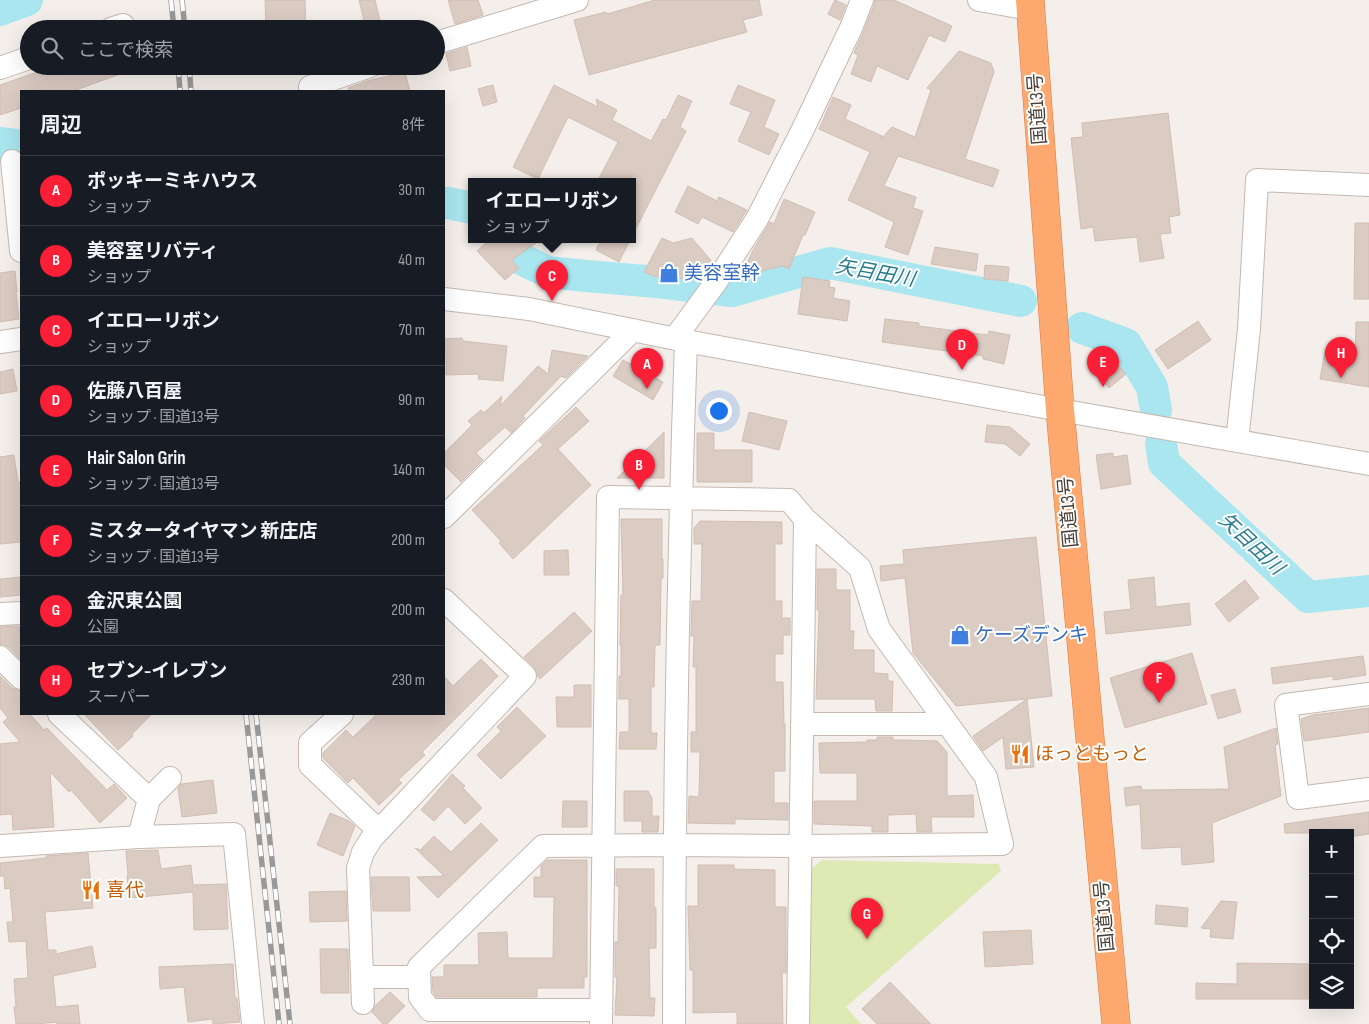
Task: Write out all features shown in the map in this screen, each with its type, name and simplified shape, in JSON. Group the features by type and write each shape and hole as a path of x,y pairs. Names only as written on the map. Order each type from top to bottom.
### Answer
{"highway":[{"name":"国道13号","path":"1031,5 1060,410 1116,1024"}],"street":[{"path":"445,41 577,0"},
{"path":"674,1024 674,845 680,498 680,340 702,300 757,219 851,28 862,0"},
{"path":"979,0 1031,5"},
{"path":"0,68 20,61"},
{"path":"310,87 344,75"},
{"path":"12,160 20,241"},
{"path":"1237,440 1249,329 1257,180 1369,185"},
{"path":"445,299 529,309 680,340 1060,410 1369,464"},
{"path":"445,516 633,330"},
{"path":"0,342 20,339"},
{"path":"805,519 789,500 608,498 603,846 601,1017 430,1010 420,997 419,967 543,846 603,846 674,845 801,846 1002,844 986,777 879,629 860,568 805,519"},
{"path":"798,1024 805,519"},
{"path":"363,1003 358,868 363,852 372,838 525,676 447,609"},
{"path":"0,614 20,612"},
{"path":"0,658 20,677"},
{"path":"1369,694 1286,705 1298,798 1369,789"},
{"path":"60,715 149,800"},
{"path":"341,715 310,744 310,765 379,831"},
{"path":"802,724 947,724"},
{"path":"139,837 149,800 170,778"},
{"path":"0,846 139,837 234,834 253,1024"},
{"path":"362,977 419,977"}],"green space":[{"path":"822,860 999,864 1001,871 846,1007 861,1024 810,1024 810,870"}],"building":[{"path":"265,0 305,0 306,20 266,20"},
{"path":"359,0 375,0 380,20 364,20"},
{"path":"448,0 478,0 483,15 455,24"},
{"path":"655,0 759,0 762,15 743,20 747,32 589,75 574,20 606,12 607,14"},
{"path":"835,0 846,5 840,20 828,14"},
{"path":"875,0 894,0 952,26 945,42 929,35 908,80 877,66 871,82 851,74 858,55 854,53"},
{"path":"467,47 471,66 450,71 446,54"},
{"path":"959,51 991,63 994,72 965,159 999,170 993,187 898,156 884,186 916,197 913,208 923,211 908,255 885,247 894,222 848,200 870,152 819,129 833,97 851,105 845,119 882,136 881,139 892,127 915,137 931,90 927,88"},
{"path":"28,75 118,75 76,90 20,90 20,108 0,115 0,85"},
{"path":"392,75 406,75 410,90 349,90 348,88"},
{"path":"493,85 497,102 483,106 478,89"},
{"path":"554,85 598,107 596,99 617,110 612,120 651,141 663,119 666,120 678,95 692,101 680,127 686,131 636,228 636,178 599,178 618,142 568,117 538,178 513,167"},
{"path":"738,85 775,100 764,127 779,134 769,155 738,141 751,112 730,104"},
{"path":"1168,113 1180,215 1169,217 1171,233 1160,234 1164,258 1140,262 1137,237 1095,241 1093,227 1081,229 1071,138 1083,137 1082,123"},
{"path":"688,186 717,201 719,197 747,210 733,232 702,217 698,224 675,212"},
{"path":"784,199 815,212 789,269 783,266 756,272 745,268 753,250 770,222 774,224"},
{"path":"1355,223 1369,223 1369,299 1354,299"},
{"path":"662,238 673,243 692,238 713,263 701,280 653,276 644,272"},
{"path":"486,243 536,243 512,260 519,268 505,280 477,251"},
{"path":"600,243 628,243 619,262 596,250"},
{"path":"935,247 978,254 976,271 931,264"},
{"path":"985,265 1009,267 1008,281 984,279"},
{"path":"15,271 19,319 0,322 0,273"},
{"path":"803,277 830,281 829,287 835,288 833,298 850,301 847,321 798,314"},
{"path":"885,319 919,323 919,326 988,335 989,331 1010,335 1004,364 983,359 983,356 882,342"},
{"path":"1198,321 1211,340 1168,369 1155,350"},
{"path":"1356,322 1369,322 1369,387 1320,379 1325,351 1355,357"},
{"path":"462,338 463,341 507,346 503,381 478,379 479,374 446,375 445,339"},
{"path":"552,350 588,356 566,378 561,376 523,416 525,418 511,433 505,427 476,453 483,460 461,482 445,466 445,452 472,425 468,421 481,410 484,413 502,396 500,406 538,366 548,374"},
{"path":"1106,350 1126,374 1109,388 1088,364"},
{"path":"623,360 663,382 653,400 613,376"},
{"path":"13,369 17,391 0,394 0,372"},
{"path":"576,407 589,421 558,449 591,485 513,559 499,543 501,541 472,510 543,445 539,441"},
{"path":"749,412 787,421 779,450 742,441"},
{"path":"987,425 1010,427 1030,444 1020,456 1005,444 985,442"},
{"path":"664,432 664,478 617,478"},
{"path":"697,433 714,433 714,450 752,450 752,482 697,482"},
{"path":"1113,453 1113,457 1127,455 1131,484 1101,489 1096,455"},
{"path":"14,455 18,482 20,482 20,542 0,544 0,457"},
{"path":"621,519 662,519 663,578 661,578 660,645 655,645 654,687 651,687 651,733 657,733 656,749 619,749 620,732 629,732 629,699 619,699 619,676 621,676 621,595 623,595"},
{"path":"700,521 782,522 782,544 775,544 775,601 782,601 782,618 790,618 790,635 783,635 783,654 775,654 775,682 783,682 785,771 774,771 774,803 788,803 788,820 735,819 735,824 688,823 689,796 699,797 700,752 691,752 691,732 696,732 696,667 693,667 694,636 691,636 692,601 701,601 702,544 694,544 694,528"},
{"path":"1036,537 1052,696 956,706 913,653 905,578 881,581 880,566 904,564 903,550"},
{"path":"568,550 569,575 544,575 544,551"},
{"path":"817,569 836,569 836,590 850,590 850,631 854,631 853,650 874,650 874,673 888,674 888,681 893,681 892,711 876,711 875,699 816,699 819,610 817,610"},
{"path":"20,577 20,595 0,597 0,579"},
{"path":"1154,577 1156,607 1189,603 1191,625 1106,634 1104,612 1131,609 1128,580"},
{"path":"1245,580 1259,598 1229,622 1215,604"},
{"path":"574,612 592,631 540,679 534,667 524,657"},
{"path":"19,626 20,659 9,647 0,644 0,627"},
{"path":"1192,653 1207,704 1125,728 1110,678"},
{"path":"1363,656 1366,675 1333,680 1333,676 1273,684 1271,668"},
{"path":"481,659 498,676 422,752 425,755 398,780 402,783 379,805 353,778 348,783 323,758 323,753 346,730 353,737 376,715 445,715 445,677 453,686"},
{"path":"0,676 12,688 20,691 20,715 31,715 44,730 47,728 107,790 114,784 127,798 100,823 71,790 69,792 50,772 54,827 13,830 12,814 0,815 0,744 20,742 3,722 8,718 0,708"},
{"path":"574,685 591,685 591,727 557,727 556,697 574,697"},
{"path":"1235,689 1241,712 1218,719 1211,695"},
{"path":"1027,699 1034,767 1006,769 1003,737 983,751 973,736"},
{"path":"517,707 546,736 501,779 477,755 501,731 497,727"},
{"path":"1369,708 1369,732 1304,741 1301,719 1313,715"},
{"path":"85,715 151,715 118,750"},
{"path":"1276,728 1278,744 1275,745 1281,796 1212,823 1214,862 1182,865 1181,847 1142,849 1140,804 1126,806 1124,788 1141,786 1142,790 1229,789 1224,747"},
{"path":"877,737 893,737 893,740 937,741 947,752 947,796 973,795 974,817 931,817 932,832 917,832 916,814 888,815 888,832 872,832 872,826 814,824 814,801 857,801 857,773 820,773 819,743 867,742 867,740 877,740"},
{"path":"452,774 465,786 463,788 482,808 465,824 448,806 434,821 421,810"},
{"path":"213,780 217,813 182,817 178,788 181,784"},
{"path":"624,791 648,791 652,798 652,816 659,816 658,832 642,832 642,821 624,821"},
{"path":"563,801 587,801 587,827 562,827"},
{"path":"1369,812 1369,834 1354,836 1354,829 1309,829 1309,833 1285,833 1284,824"},
{"path":"330,813 349,821 355,826 343,856 317,845"},
{"path":"481,823 498,840 438,898 417,877 444,876 415,848 423,851 421,849 434,836 451,852"},
{"path":"158,850 161,869 191,865 193,885 226,884 228,929 194,930 193,892 129,898 126,851"},
{"path":"88,853 93,908 45,912 48,950 56,950 56,954 92,946 96,967 53,976 56,1007 78,1005 80,1024 57,1024 57,1022 16,1024 14,979 28,978 26,941 9,942 7,922 13,922 10,888 5,889 4,876 0,876 0,863 46,858 46,856"},
{"path":"547,860 587,860 587,977 584,977 584,988 537,988 537,997 436,997 433,992 432,977 444,977 444,965 479,965 478,933 507,932 508,958 553,958 554,897 534,897 534,877 541,877 541,866"},
{"path":"698,865 734,865 734,869 775,870 775,907 786,907 786,973 782,973 783,1024 737,1024 737,1012 693,1013 693,970 690,970 688,906 698,906"},
{"path":"616,869 654,869 656,948 649,948 650,998 655,998 654,1016 615,1015 617,977 615,977 615,942 618,942 619,886 616,886"},
{"path":"371,877 409,877 410,911 373,911"},
{"path":"346,891 347,921 310,922 309,892"},
{"path":"1221,901 1237,902 1233,939 1210,937 1211,929 1201,928"},
{"path":"1156,905 1188,908 1187,927 1155,924"},
{"path":"1031,930 1033,964 985,967 983,932"},
{"path":"320,949 348,949 349,993 321,993"},
{"path":"1237,963 1309,964 1309,999 1196,999 1196,983 1237,984"},
{"path":"233,964 235,998 237,998 240,1022 213,1024 212,1019 188,1022 184,987 160,989 159,967"},
{"path":"890,982 931,1024 877,1024 862,1009"},
{"path":"390,992 405,1006 387,1024 383,1024 372,1012 375,1006"}],"waterway":[{"path":"0,10 27,0"},
{"name":"矢目田川","path":"0,143 20,147"},
{"name":"矢目田川","path":"445,203 468,207"},
{"name":"矢目田川","path":"506,243 517,257 548,272 732,291 830,263 1021,301"},
{"name":"矢目田川","path":"1082,328 1126,344 1152,387 1156,410"},
{"name":"矢目田川","path":"1161,444 1164,463 1308,597 1369,591"}],"railway":[{"path":"171,0 173,20"},
{"path":"182,0 184,20"},
{"path":"179,75 180,90"},
{"path":"190,75 191,90"},
{"path":"246,715 279,1024"},
{"path":"256,715 290,1024"}],"place":[{"name":"美容室幹","path":"669,273"},
{"name":"イエローリボン","path":"552,301"},
{"name":"佐藤八百屋","path":"962,370"},
{"name":"セブン-イレブン","path":"1341,378"},
{"name":"Hair Salon Grin","path":"1103,387"},
{"name":"ポッキーミキハウス","path":"647,389"},
{"name":"美容室リバティ","path":"639,490"},
{"name":"ケーズデンキ","path":"960,635"},
{"name":"ミスタータイヤマン 新庄店","path":"1159,703"},
{"name":"ほっともっと","path":"1020,754"},
{"name":"喜代","path":"91,890"},
{"name":"金沢東公園","path":"867,939"}]}
